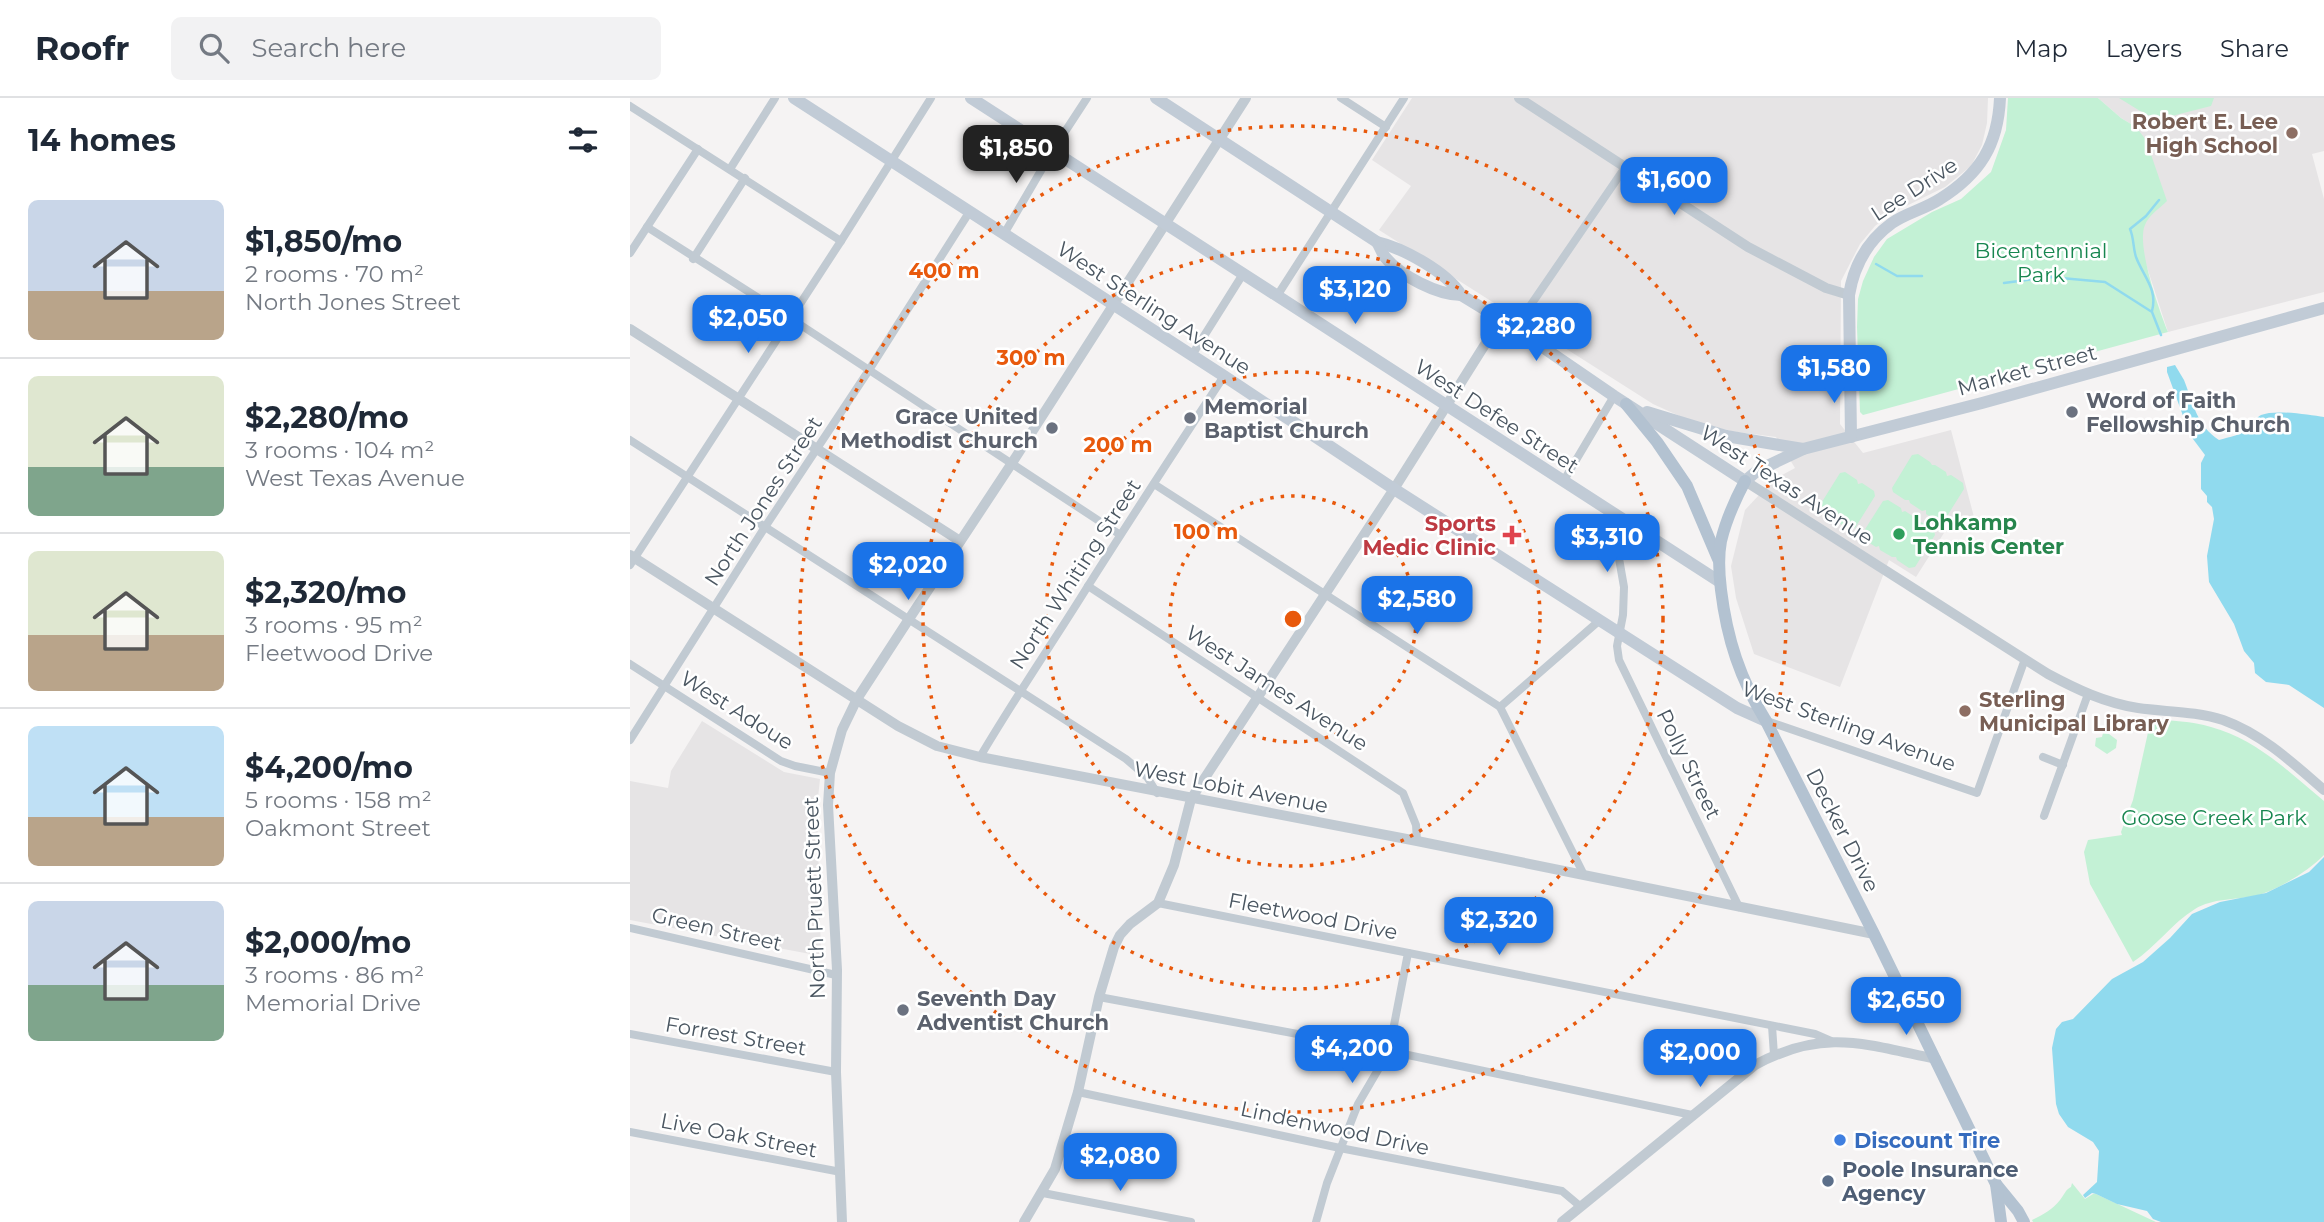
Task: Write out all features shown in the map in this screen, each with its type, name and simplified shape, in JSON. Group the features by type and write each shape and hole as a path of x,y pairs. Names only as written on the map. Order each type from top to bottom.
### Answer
{"main road":[{"name":"West Sterling Avenue","path":"794,98 1394,489 1737,708 1766,721"},
{"name":"West Defee Street","path":"971,98 1720,582"},
{"name":"West Texas Avenue","path":"1156,98 1377,242 1395,246 1424,263 1456,287 1461,295 1745,481"},
{"name":"Lee Drive","path":"1851,437 1851,278 1870,243 1893,222 1940,199 1971,176 1983,162 1992,145 2000,98"},
{"name":"West Texas Avenue","path":"1377,242 1385,257 1401,271 1428,287 1448,295 1461,295"},
{"name":"Market Street","path":"1745,481 1757,471 1803,449 2324,308"},
{"path":"1626,404 1726,436 1803,449"},
{"path":"1626,404 1657,442 1687,486 1719,561"},
{"name":"Decker Drive","path":"1745,481 1721,541 1720,582 1728,638 1750,695 1766,721 1874,934 1996,1184 2024,1222"},
{"name":"Decker Drive","path":"1996,1184 2001,1222"}],"street":[{"path":"730,169 775,98"},
{"path":"631,559 841,241 931,98"},
{"path":"1004,234 1087,98"},
{"name":"North Pruett Street","path":"842,1222 836,1072 836,975 828,805 830,773 842,730 857,699 1246,98"},
{"path":"1341,98 1386,127"},
{"path":"1277,296 1404,98"},
{"path":"1519,98 1748,247 1826,288 1849,295"},
{"path":"630,106 841,241"},
{"path":"630,253 698,149"},
{"path":"1515,328 1626,166"},
{"path":"693,259 745,178"},
{"name":"North Jones Street","path":"630,740 970,211"},
{"path":"647,227 1119,534"},
{"path":"1192,355 1242,274"},
{"path":"1024,1222 1055,1169 1078,1092 1114,947 1130,924 1158,904 1174,865 1191,799 1394,489 1501,319"},
{"path":"630,329 960,541"},
{"name":"North Whiting Street","path":"980,757 1119,534 1224,376"},
{"path":"1563,482 1614,396"},
{"path":"630,440 1126,758 1147,777 1157,793"},
{"name":"West Texas Avenue","path":"1745,481 2048,674 2088,694 2135,708 2187,712 2223,720 2258,736 2324,790"},
{"path":"1154,484 1500,707 1584,876"},
{"name":"Polly Street","path":"1622,519 1616,547 1623,587 1619,660 1739,907"},
{"name":"West Lobit Avenue","path":"631,559 715,608 914,735 937,746 1157,793 1417,841 1874,934"},
{"name":"West James Avenue","path":"1088,586 1404,793 1416,825 1417,841"},
{"path":"1500,707 1600,620"},
{"name":"West Sterling Avenue","path":"1766,721 1977,793 2025,659"},
{"name":"West Adoue","path":"630,664 781,761 830,773"},
{"path":"2044,816 2088,694"},
{"path":"2043,757 2063,765"},
{"name":"Fleetwood Drive","path":"1158,904 1815,1034 1831,1041"},
{"name":"Green Street","path":"630,928 836,975"},
{"path":"1317,1222 1327,1183 1340,1149 1359,1104 1389,1051 1408,953"},
{"path":"1100,997 1389,1051 1692,1115"},
{"path":"1772,1026 1774,1055"},
{"name":"Forrest Street","path":"630,1034 836,1072"},
{"path":"1562,1222 1755,1065 1774,1055 1814,1042 1831,1041 1870,1045 1936,1059"},
{"name":"Lindenwood Drive","path":"1078,1092 1340,1149 1562,1191 1581,1207"},
{"name":"Live Oak Street","path":"630,1132 841,1172"},
{"path":"1043,1193 1191,1222"}],"shaded area":[{"path":"1412,98 1988,98 1987,123 1982,145 1971,166 1945,187 1892,213 1875,226 1860,244 1841,281 1840,424 1863,453 1951,430 1974,517 1949,525 1916,577 1889,560 1840,687 1754,654 1736,598 1731,566 1745,510 1773,480 1795,468 1776,437 1730,431 1686,419 1653,404 1379,230 1411,186 1372,160"},
{"path":"2098,98 2324,98 2324,151 2312,154 2324,199 2324,292 2168,332 2143,255 2142,233 2145,222 2136,127"},
{"path":"702,721 784,772 820,779 817,807 821,956 630,920 630,781 668,788 671,771"}],"green space":[{"name":"Bicentennial Park","path":"2008,98 2098,98 2136,127 2146,140 2167,201 2151,215 2145,225 2144,247 2150,278 2168,332 1863,415 1860,412 1857,327 1858,299 1863,281 1874,257 1887,239 1932,212 1961,199 1991,172 2006,130"},
{"path":"2119,98 2214,98 2211,106 2160,119 2145,114"},
{"name":"Lohkamp Tennis Center","path":"1918,454 1946,472 1947,476 1951,475 1963,483 1964,489 1944,521 1939,522 1926,514 1926,510 1922,511 1893,492 1892,488 1912,455"},
{"name":"Lohkamp Tennis Center","path":"1845,472 1857,480 1858,484 1862,483 1874,491 1875,496 1855,528 1849,529 1837,522 1836,518 1833,519 1821,511 1820,505 1840,473"},
{"name":"Lohkamp Tennis Center","path":"1888,500 1901,508 1902,512 1905,511 1934,530 1935,535 1915,567 1909,568 1896,557 1880,550 1879,546 1876,547 1863,539 1862,534 1883,501"},
{"name":"Goose Creek Park","path":"2151,719 2196,724 2227,732 2257,748 2285,768 2324,801 2324,855 2301,874 2272,890 2254,896 2209,903 2195,909 2133,962 2090,884 2084,852 2088,840 2122,835 2133,800"},
{"path":"2103,733 2117,740 2116,748 2107,754 2095,746 2096,738 2102,737"},
{"path":"2072,1183 2085,1199 2096,1194 2156,1222 2033,1222 2032,1220 2048,1212 2057,1203"}],"water":[{"path":"2175,365 2201,421 2219,440 2247,430 2259,416 2267,413 2324,417 2324,708 2289,685 2266,682 2255,673 2254,663 2244,651 2234,624 2209,582 2207,556 2214,519 2212,507 2201,489 2201,463 2205,455 2190,435 2167,372 2167,367"},
{"path":"2324,857 2324,1222 2161,1222 2153,1219 2147,1211 2117,1204 2096,1194 2092,1193 2085,1198 2083,1195 2097,1182 2099,1151 2093,1142 2068,1127 2059,1114 2052,1048 2056,1029 2062,1022 2073,1019 2112,979 2143,962 2192,914 2220,902 2266,893 2309,872"}],"waterway":[{"path":"2152,311 2153,296 2136,257 2130,229 2146,216 2159,200"},
{"path":"1876,264 1897,276 1922,276"},
{"path":"2004,283 2050,277 2105,282 2152,312 2161,335"}],"place":[{"name":"Robert E. Lee High School","path":"2292,133"},
{"name":"Word of Faith Fellowship Church","path":"2072,412"},
{"name":"Memorial Baptist Church","path":"1190,418"},
{"name":"Grace United Methodist Church","path":"1052,428"},
{"name":"Lohkamp Tennis Center","path":"1899,534"},
{"name":"Sports Medic Clinic","path":"1512,535"},
{"name":"Sterling Municipal Library","path":"1965,711"},
{"name":"Seventh Day Adventist Church","path":"903,1010"},
{"name":"Discount Tire","path":"1840,1140"},
{"name":"Poole Insurance Agency","path":"1828,1181"}]}
